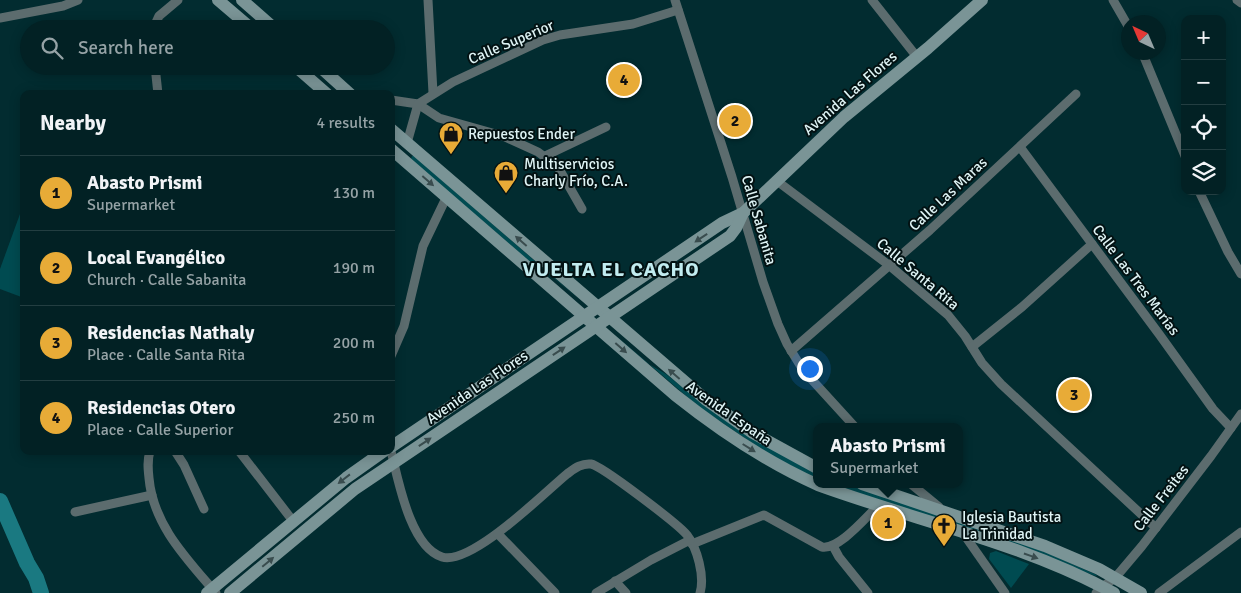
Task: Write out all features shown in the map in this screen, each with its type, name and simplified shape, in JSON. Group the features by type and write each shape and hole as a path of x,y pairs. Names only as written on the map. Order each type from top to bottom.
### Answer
{"main road":[{"path":"218,0 241,20"},
{"path":"242,0 265,20"},
{"name":"Avenida Las Flores","path":"395,451 585,316 722,223 743,213 844,117 982,0"},
{"path":"306,75 323,90"},
{"path":"328,75 345,90"},
{"name":"Avenida España","path":"395,132 685,383 726,415 770,444 813,466"},
{"path":"396,152 407,143"},
{"name":"Avenida España","path":"396,152 675,395 730,436 802,478 813,482"},
{"name":"Avenida Las Flores","path":"395,451 609,318 730,236 743,213"},
{"path":"212,591 346,478 378,455"},
{"name":"Avenida Las Flores","path":"230,593 355,489 390,455"},
{"name":"Avenida España","path":"829,488 1040,559 1099,590 1114,593"},
{"path":"874,488 1045,546 1090,565 1141,593"}],"street":[{"path":"0,17 49,4 63,6 78,0"},
{"path":"156,20 178,0"},
{"path":"428,0 433,93"},
{"name":"Calle Sabanita","path":"675,0 763,282 778,324 791,352 803,370 851,423"},
{"path":"872,0 917,57"},
{"path":"1113,0 1122,15"},
{"path":"1237,0 1241,4"},
{"name":"Calle Superior","path":"418,104 433,93 543,40 560,35 633,24 678,10"},
{"path":"1145,60 1183,150"},
{"path":"156,75 158,90"},
{"name":"Calle Las Maras","path":"791,352 890,266 1076,94"},
{"path":"395,101 418,104 439,118 503,136 545,156 558,167 582,209"},
{"path":"407,143 418,104"},
{"path":"545,156 606,126"},
{"name":"Calle Las Tres Marías","path":"1020,146 1213,409 1230,428"},
{"name":"Calle Santa Rita","path":"778,181 890,266 948,315 956,323 982,363 1001,384 1156,528"},
{"path":"1201,195 1228,252 1241,274"},
{"path":"395,347 404,326 423,246 446,196"},
{"path":"972,347 1022,307 1092,244"},
{"name":"Calle Freites","path":"1099,590 1115,578 1156,528 1241,414"},
{"path":"149,455 148,462 152,495 159,515 173,541 212,591"},
{"path":"178,455 204,509"},
{"path":"242,455 293,522"},
{"path":"392,455 401,492 408,512 422,540 435,553 445,558 460,555 498,534 576,467 590,464 604,470 682,530 691,542 701,567 700,593"},
{"path":"916,488 945,512"},
{"path":"75,512 152,495"},
{"path":"596,593 651,560 691,542 764,515 827,548 846,537 878,506"},
{"path":"1159,593 1241,532"},
{"path":"963,533 1005,593"},
{"path":"498,534 555,593"},
{"path":"833,546 839,557 868,593"},
{"path":"615,582 626,593"}],"shaded area":[{"path":"412,156 581,301 543,269 529,261 411,159"},
{"path":"20,214 20,296 0,289 0,269"},
{"path":"650,365 813,470 813,477 765,452 699,407"},
{"path":"842,488 859,488 1043,551 1096,576"},
{"path":"996,551 1029,564 1011,588 989,559 990,553"}],"waterway":[{"path":"0,501 27,563 36,578 41,593"}],"place":[{"name":"Residencias Otero","path":"624,80"},
{"name":"Local Evangélico","path":"735,121"},
{"name":"Repuestos Ender","path":"451,155"},
{"name":"Multiservicios Charly Frío, C.A.","path":"506,194"},
{"name":"Residencias Nathaly","path":"1074,395"},
{"name":"Abasto Prismi","path":"888,523"},
{"name":"Iglesia Bautista La Trinidad","path":"944,547"}],"district":[{"name":"VUELTA EL CACHO","path":"611,269"}]}
